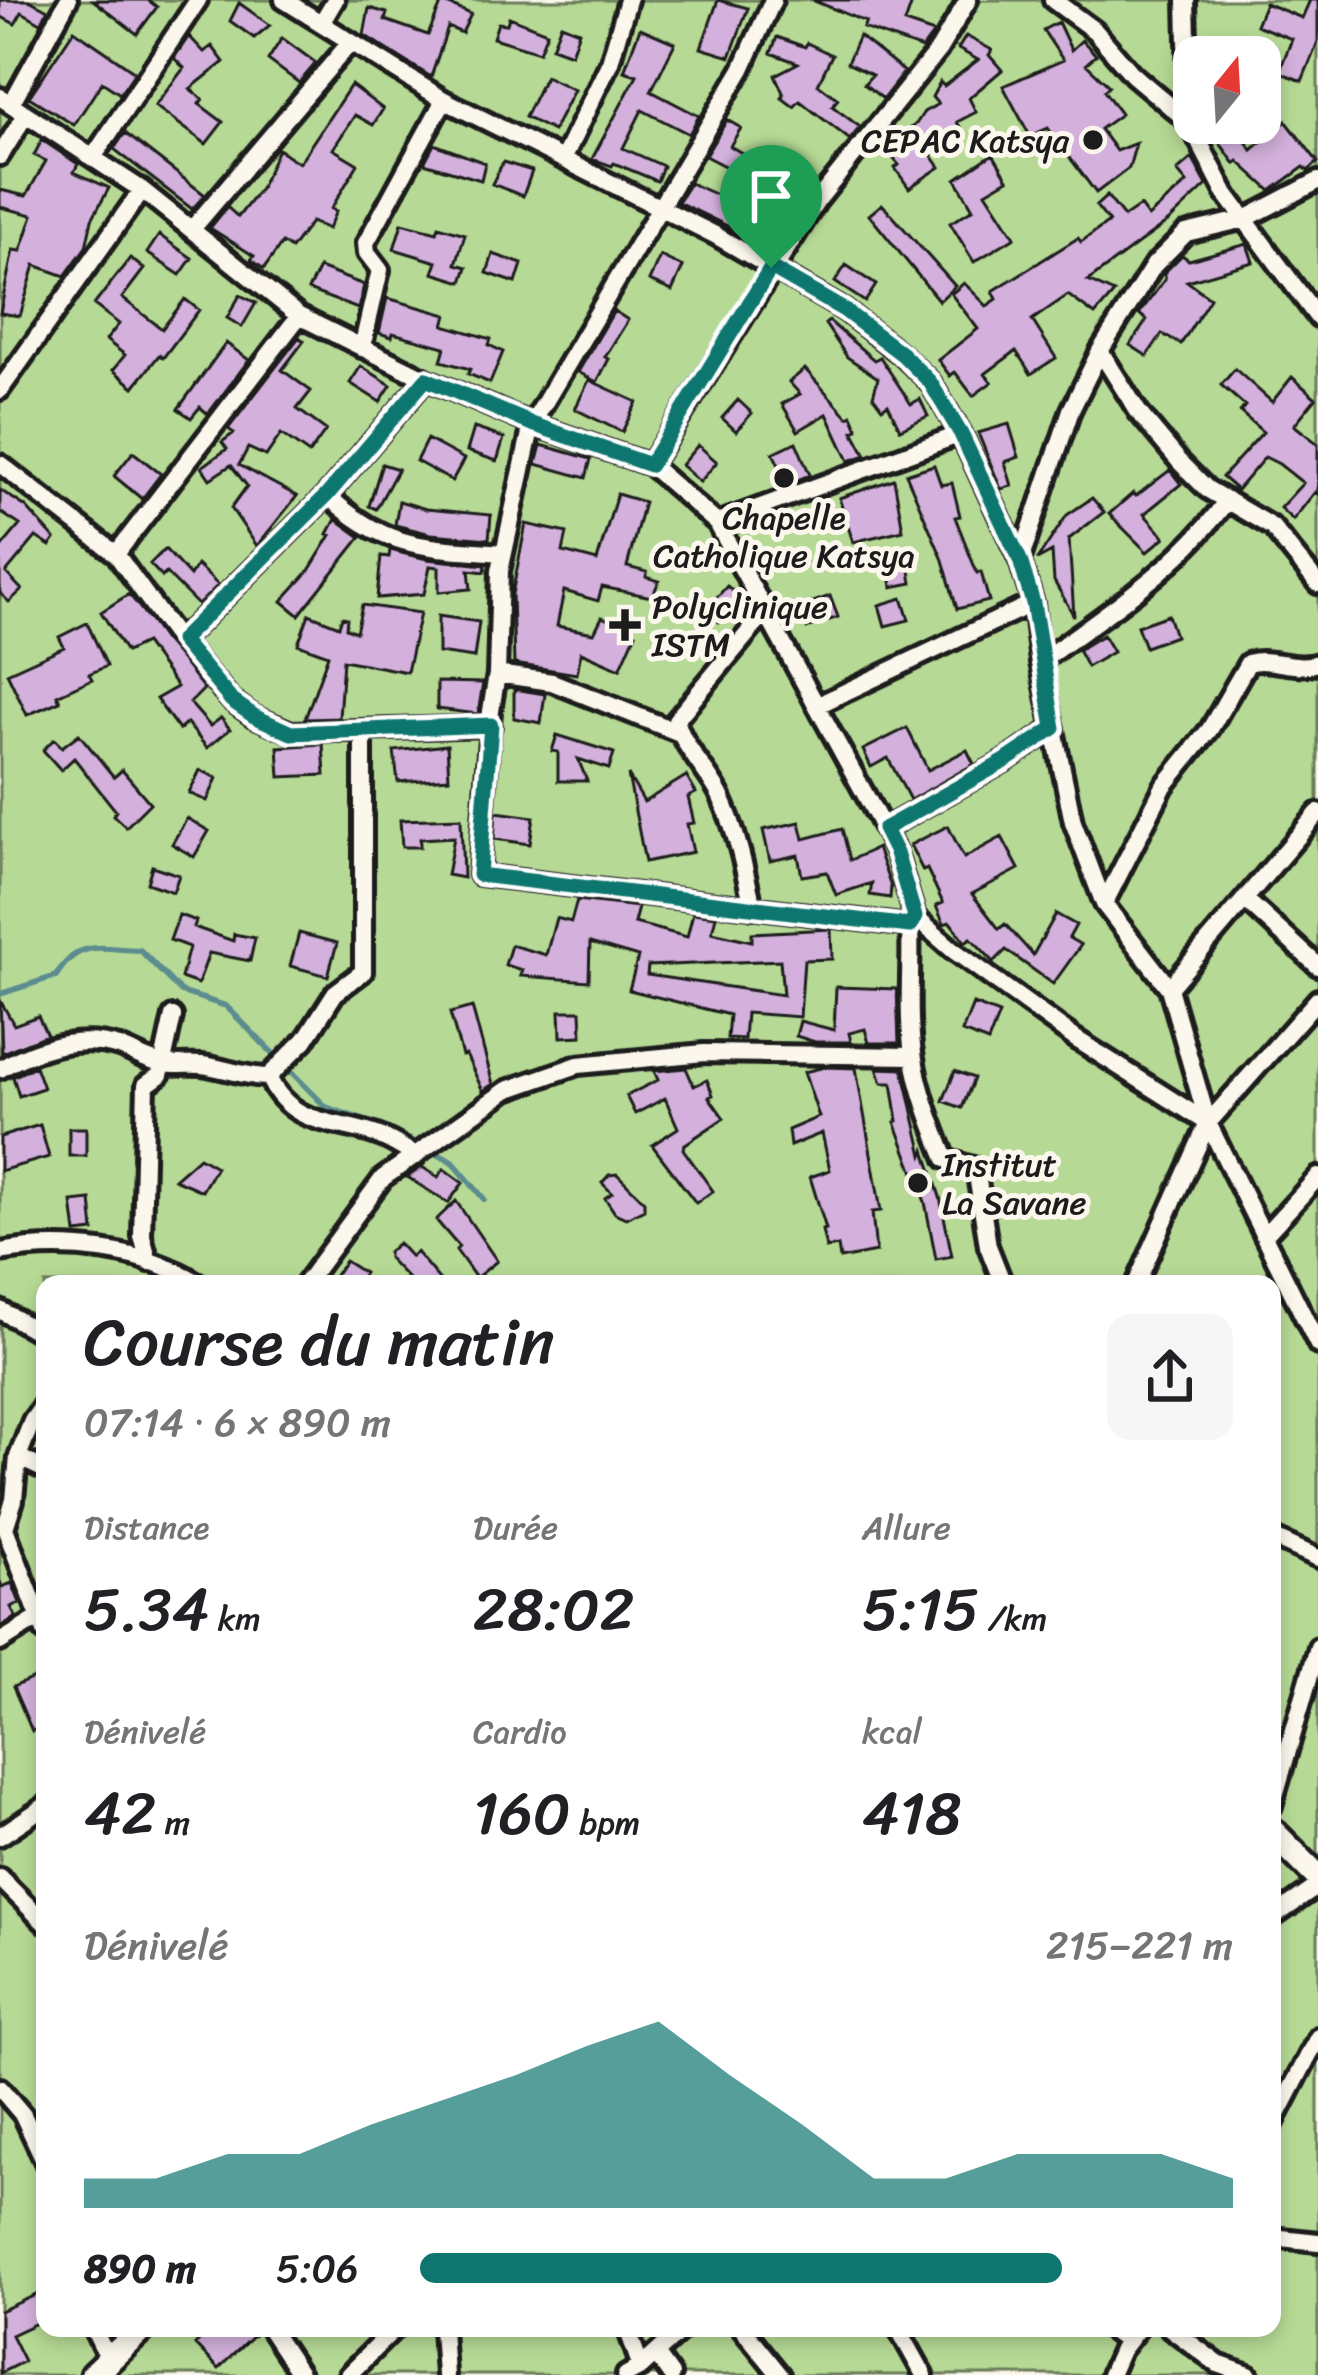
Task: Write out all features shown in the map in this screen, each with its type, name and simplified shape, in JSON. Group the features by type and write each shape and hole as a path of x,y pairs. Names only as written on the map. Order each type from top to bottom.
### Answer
{"street":[{"path":"0,156 13,105 68,0"},
{"path":"94,156 198,0"},
{"path":"284,0 444,100 660,207 844,310 930,382 961,434 1020,560 1033,603 1040,662 1073,822 1104,904 1168,988 1208,1123 1318,1345"},
{"path":"322,22 335,0"},
{"path":"563,157 610,62 628,0"},
{"path":"773,0 742,69 532,424 504,553 479,875 753,908 913,921 1076,1039 1208,1123"},
{"path":"650,465 771,268 831,182 939,49 968,0"},
{"path":"1053,0 1095,31 1133,74 1173,108"},
{"path":"1186,0 1187,36"},
{"path":"192,230 349,44"},
{"path":"362,347 380,270 366,243 444,100"},
{"path":"13,105 142,190 299,316 426,379 532,424 650,465 717,523 896,853 913,921 913,1056 925,1107 946,1159 976,1168 988,1246 1000,1275"},
{"path":"1199,144 1215,177 1318,318"},
{"path":"1020,560 1071,410 1100,351 1154,265 1186,233 1246,219 1318,181"},
{"path":"0,390 142,190"},
{"path":"116,554 299,316"},
{"path":"1100,351 1138,413 1163,442 1208,489 1272,527 1318,584"},
{"path":"181,640 327,495 426,379"},
{"path":"717,523 961,434"},
{"path":"0,464 116,554 231,700 254,716 291,733 491,725"},
{"path":"327,495 354,520 408,545 504,553"},
{"path":"1040,662 1162,571 1209,525 1227,500"},
{"path":"818,705 1033,603"},
{"path":"753,908 740,851 720,796 682,742 676,720 766,610"},
{"path":"1104,904 1164,786 1210,729 1248,663 1258,660 1292,667 1318,663"},
{"path":"497,674 552,682 680,733"},
{"path":"884,829 1054,728"},
{"path":"0,1069 24,1055 62,1044 117,1047 162,1064 204,1065 250,1077 268,1076 305,1040 335,993 363,972 363,731"},
{"path":"1168,988 1318,814"},
{"path":"1247,901 1318,966"},
{"path":"1140,1275 1208,1123 1318,999"},
{"path":"149,1262 142,1236 146,1085 160,1075 173,1016"},
{"path":"312,1275 383,1178 507,1090 578,1065 704,1053 913,1056"},
{"path":"268,1076 292,1109 318,1121 381,1136 416,1156"},
{"path":"1264,1236 1318,1178"},
{"path":"0,1252 102,1249 179,1275"},
{"path":"0,1310 36,1331"},
{"path":"36,1415 18,1457 14,1500 2,1526 36,1610"},
{"path":"18,1457 36,1466"},
{"path":"1281,1541 1318,1558"},
{"path":"0,1642 36,1627"},
{"path":"1281,1775 1318,1647"},
{"path":"0,1836 36,1812"},
{"path":"1281,1841 1318,1876"},
{"path":"0,1878 36,1914"},
{"path":"1281,1912 1318,1886"},
{"path":"1281,2109 1316,2043"},
{"path":"0,2088 23,2115 36,2143"},
{"path":"1281,2238 1318,2242"},
{"path":"94,2337 99,2371"},
{"path":"99,2371 134,2337"},
{"path":"275,2337 299,2375"},
{"path":"348,2375 386,2337"},
{"path":"443,2337 445,2375"},
{"path":"628,2337 633,2371 674,2337"},
{"path":"749,2337 780,2375"},
{"path":"903,2337 924,2375"},
{"path":"1110,2375 1132,2337"},
{"path":"1182,2337 1217,2364 1249,2375"},
{"path":"656,2354 670,2375"}],"green space":[{"path":"0,0 1318,0 1318,2375 0,2375"}],"building":[{"path":"0,0 29,0 48,10 41,23 22,12 15,24 0,16"},
{"path":"93,0 148,0 157,7 137,34"},
{"path":"718,0 748,8 730,57 701,48"},
{"path":"812,0 913,0 905,23 934,33 922,49 863,28 866,22"},
{"path":"1310,0 1318,0 1318,42 1302,81 1281,73 1292,39 1256,25 1265,3 1302,18"},
{"path":"442,2 471,14 462,33 448,27 431,77 364,35 369,8 387,13 385,20 428,35"},
{"path":"239,3 270,25 254,38 230,21"},
{"path":"509,17 547,32 539,52 493,38 498,23 507,24"},
{"path":"1058,22 1071,50 1082,40 1096,55 1086,64 1109,86 1104,91 1121,114 1100,129 1116,151 1136,143 1129,168 1096,193 1048,128 1030,136 1003,86 1063,60 1043,30"},
{"path":"561,24 579,31 571,54 552,47"},
{"path":"640,28 675,43 651,91 699,116 689,134 642,110 623,148 663,166 657,181 592,159 637,75 624,71"},
{"path":"74,30 135,72 120,94 102,82 74,125 29,97"},
{"path":"189,36 204,52 212,46 224,62 190,89 203,99 199,104 223,122 206,144 155,106 184,68 174,58"},
{"path":"859,36 904,72 883,99 864,84 872,75 847,63"},
{"path":"966,36 992,50 989,55 1002,70 969,98 976,112 957,122 962,130 928,150 940,167 909,188 885,149 938,104 932,97 940,82 944,86 978,60 958,49"},
{"path":"777,37 805,47 807,43 832,55 818,84 838,99 832,106 860,127 850,140 800,101 794,107 782,98 775,75 798,63 771,53"},
{"path":"282,38 316,63 299,83 268,60"},
{"path":"545,76 574,90 553,131 525,117"},
{"path":"351,85 383,109 373,125 355,115 333,149 358,164 331,209 336,211 328,229 311,222 291,249 282,243 264,269 251,260 254,256 210,228 227,207 238,217 260,189 278,149 299,163"},
{"path":"727,120 741,128 730,146 747,156 738,173 705,156"},
{"path":"1286,121 1318,162 1271,191 1238,161 1235,164 1221,144 1248,144 1252,150 1259,144 1281,144 1281,125"},
{"path":"125,133 205,195 192,209 114,149"},
{"path":"42,140 78,164 74,172 109,188 92,219 86,247 65,276 35,265 20,316 0,313 13,250 21,251 33,215 0,207 0,190 26,196 46,161 34,155"},
{"path":"434,144 485,163 481,180 424,163"},
{"path":"993,154 1008,179 986,192 1015,237 974,262 950,223 973,209 956,179"},
{"path":"1192,158 1207,185 1169,221 1088,281 1114,293 1095,315 1068,295 1032,320 1056,358 1031,374 1016,351 985,374 992,382 973,396 955,372 950,376 938,360 978,329 951,294 964,283 987,306 997,299 993,291 1109,222 1096,206 1107,196 1124,217 1140,206 1148,217 1187,183 1177,171"},
{"path":"503,162 532,171 523,196 492,184"},
{"path":"690,183 779,223 769,246 678,202"},
{"path":"882,204 955,286 939,301 869,215"},
{"path":"402,223 465,234 456,264 467,267 462,282 433,273 437,262 394,249"},
{"path":"159,235 192,258 180,275 147,253"},
{"path":"1247,244 1253,262 1187,281 1210,298 1181,344 1162,334 1147,356 1130,345 1147,320 1139,314 1165,279 1164,273 1182,255 1189,260"},
{"path":"493,254 522,264 516,283 487,273"},
{"path":"660,256 683,267 672,291 649,281"},
{"path":"130,258 144,269 122,298 162,329 185,299 199,310 134,387 113,370 125,355 106,340 119,324 94,305"},
{"path":"846,265 876,285 865,302 835,282"},
{"path":"319,268 364,285 358,309 308,290"},
{"path":"240,295 256,303 242,327 227,318"},
{"path":"387,298 447,315 444,325 491,339 489,345 503,352 490,383 468,374 470,369 441,361 445,347 379,333"},
{"path":"614,311 628,320 605,357 609,359 597,382 578,372"},
{"path":"829,321 874,360 880,357 911,404 920,399 928,416 900,429 888,404 882,408 873,396 878,378 847,357 825,324"},
{"path":"299,337 304,341 282,370 311,391 297,409 326,430 309,454 281,434 266,456 248,448 239,465 297,496 257,546 231,508 247,486 231,465 210,479 202,467 227,449 222,442 234,433 228,429"},
{"path":"226,343 249,360 208,414 200,407 191,418 178,409"},
{"path":"361,366 391,385 380,402 350,383"},
{"path":"805,369 848,417 852,415 858,429 853,431 866,455 849,461 827,414 798,431 782,404 800,394 789,382"},
{"path":"1235,369 1272,402 1292,377 1316,398 1294,425 1318,444 1318,494 1293,520 1280,508 1303,483 1279,464 1265,457 1237,490 1222,477 1263,432 1240,412 1245,406 1221,385"},
{"path":"589,380 637,402 622,432 575,409"},
{"path":"738,400 752,413 736,431 722,418"},
{"path":"1009,424 1019,457 1005,462 1012,486 1001,489 978,433"},
{"path":"474,428 504,438 497,461 467,451"},
{"path":"427,439 464,459 452,481 416,461"},
{"path":"796,442 810,475 788,484 773,453"},
{"path":"541,445 591,459 586,478 536,464"},
{"path":"698,445 717,462 700,482 681,465"},
{"path":"133,452 161,474 142,499 114,476"},
{"path":"382,464 398,469 376,509 369,506"},
{"path":"934,465 941,485 952,483 960,516 955,517 989,601 957,609 943,560 906,474"},
{"path":"1170,470 1181,484 1144,514 1165,537 1147,552 1109,514"},
{"path":"894,479 903,530 853,542 839,498"},
{"path":"0,490 26,507 55,539 50,546 36,537 6,573 22,590 9,602 0,593 0,549 20,525 0,512"},
{"path":"617,494 644,502 627,567 659,581 652,597 602,587 598,601 564,591 557,626 594,633 602,617 636,633 620,669 581,652 577,674 514,664 512,594 526,524 567,533 563,552 597,561"},
{"path":"1092,498 1104,512 1069,539 1074,616 1054,581 1052,552 1037,560 1067,515"},
{"path":"399,501 426,509 491,515 489,539 395,525"},
{"path":"336,519 361,537 299,615 282,601 308,572"},
{"path":"165,549 190,576 197,565 218,585 198,605 150,564"},
{"path":"390,550 486,565 485,572 469,570 471,589 439,592 439,567 430,566 424,594 377,598 381,556 389,557"},
{"path":"908,559 912,583 892,587 888,563"},
{"path":"727,586 741,598 719,622 705,610"},
{"path":"129,594 204,689 190,703 210,726 221,718 230,729 207,748 187,723 179,730 156,699 177,687 145,643 126,652 101,612"},
{"path":"830,596 838,617 807,628 800,607"},
{"path":"902,598 909,620 885,626 879,605"},
{"path":"362,605 420,613 407,672 343,660 339,718 305,719 328,655 298,644 309,614 339,626 342,617 347,618 346,628 356,632"},
{"path":"1168,615 1175,636 1145,647 1137,626"},
{"path":"438,616 479,622 474,658 438,653"},
{"path":"87,623 107,666 89,674 92,679 57,695 60,701 27,715 7,673 64,647 59,637"},
{"path":"1103,635 1113,652 1087,667 1078,650"},
{"path":"437,682 483,683 478,714 437,709"},
{"path":"514,689 545,694 541,723 514,718"},
{"path":"907,728 928,770 967,750 974,764 910,800 888,758 871,767 863,750"},
{"path":"79,734 114,777 122,770 150,803 126,827 74,758 61,770 43,750 54,739 62,747"},
{"path":"557,735 614,753 609,769 578,759 587,781 558,781 558,752 552,751"},
{"path":"323,744 325,775 280,777 278,747"},
{"path":"447,745 449,778 398,782 394,751"},
{"path":"200,770 217,778 207,801 189,793"},
{"path":"628,775 644,802 686,776 696,793 688,797 694,823 687,824 693,852 645,862"},
{"path":"496,812 534,817 530,844 494,839"},
{"path":"187,818 209,831 194,857 172,844"},
{"path":"461,818 463,878 447,875 454,837 420,839 420,847 402,847 400,820"},
{"path":"800,822 804,839 842,829 850,860 877,848 891,887 890,898 870,895 872,883 836,895 827,872 802,876 798,855 770,861 763,830"},
{"path":"948,826 964,858 1002,837 1019,869 972,894 999,929 1005,924 1033,955 1056,914 1076,925 1069,938 1081,945 1053,984 1006,950 994,962 971,938 965,942 950,922 944,924 936,906 943,903 910,845"},
{"path":"152,866 179,875 173,892 147,883"},
{"path":"577,900 638,907 634,923 687,937 693,913 716,916 712,932 752,941 752,933 831,929 832,959 804,960 800,1017 746,1013 744,1039 727,1038 729,1015 629,990 638,957 590,943 589,981 520,976 522,970 505,965 511,945 546,955 556,918 571,922","holes":["780,960 783,995 647,975 648,966"]},
{"path":"179,915 196,921 194,927 233,941 234,934 255,938 250,961 209,953 198,984 181,978 189,947 170,940"},
{"path":"299,933 337,943 328,976 290,966"},
{"path":"836,987 897,989 899,1043 869,1043 865,1029 849,1033 851,1042 815,1042 796,1036 800,1021 834,1030"},
{"path":"0,1000 14,1025 38,1016 47,1035 2,1053"},
{"path":"973,1004 999,1014 988,1042 962,1032"},
{"path":"472,1007 493,1084 483,1091 466,1055 462,1056 450,1013"},
{"path":"560,1011 581,1011 582,1036 561,1037"},
{"path":"35,1066 43,1088 19,1096 13,1077"},
{"path":"686,1068 694,1086 707,1080 713,1095 709,1097 724,1118 684,1145 713,1191 696,1203 652,1145 678,1128 665,1098 635,1114 626,1096 658,1080 654,1071"},
{"path":"856,1068 881,1211 872,1212 876,1252 840,1259 838,1246 826,1248 822,1230 826,1229 810,1177 830,1170 822,1133 790,1146 788,1130 819,1117 804,1072"},
{"path":"877,1068 903,1069 952,1256 936,1259 925,1202 895,1122 892,1083 882,1083"},
{"path":"955,1071 974,1078 962,1108 943,1101"},
{"path":"40,1125 49,1157 0,1171 0,1137"},
{"path":"69,1128 86,1128 86,1156 69,1156"},
{"path":"199,1157 216,1167 202,1191 174,1179"},
{"path":"422,1167 438,1177 444,1169 463,1183 448,1203 407,1177"},
{"path":"617,1174 644,1201 644,1209 626,1218 615,1213 605,1198 612,1193 602,1183"},
{"path":"91,1200 94,1231 76,1233 72,1202"},
{"path":"456,1201 497,1261 474,1275 456,1250 459,1247 436,1220"},
{"path":"398,1243 411,1257 416,1252 435,1275 404,1275 388,1252"},
{"path":"345,1261 364,1273 363,1275 335,1275"},
{"path":"0,1581 2,1587 12,1583 20,1603 11,1607 16,1617 0,1627"},
{"path":"36,1677 36,1729 32,1731 13,1687"},
{"path":"36,2295 36,2323 11,2335 24,2361 0,2373 0,2311"},
{"path":"203,2337 252,2337 218,2369 195,2345"}],"waterway":[{"path":"0,994 56,976 82,951 140,950 181,992 226,1006 326,1107 384,1127 453,1162 484,1199"}],"place":[{"name":"CEPAC Katsya","path":"1093,140"},
{"name":"Chapelle Catholique Katsya","path":"784,478"},
{"name":"Polyclinique ISTM","path":"625,625"},
{"name":"Institut La Savane","path":"918,1183"}],"route":[{"path":"771,268 844,310 930,382 961,434 1020,560 1033,603 1054,728 884,829 915,917 910,926 479,875 491,725 291,733 231,700 181,640 327,495 426,379 532,424 650,465 771,268"}]}
